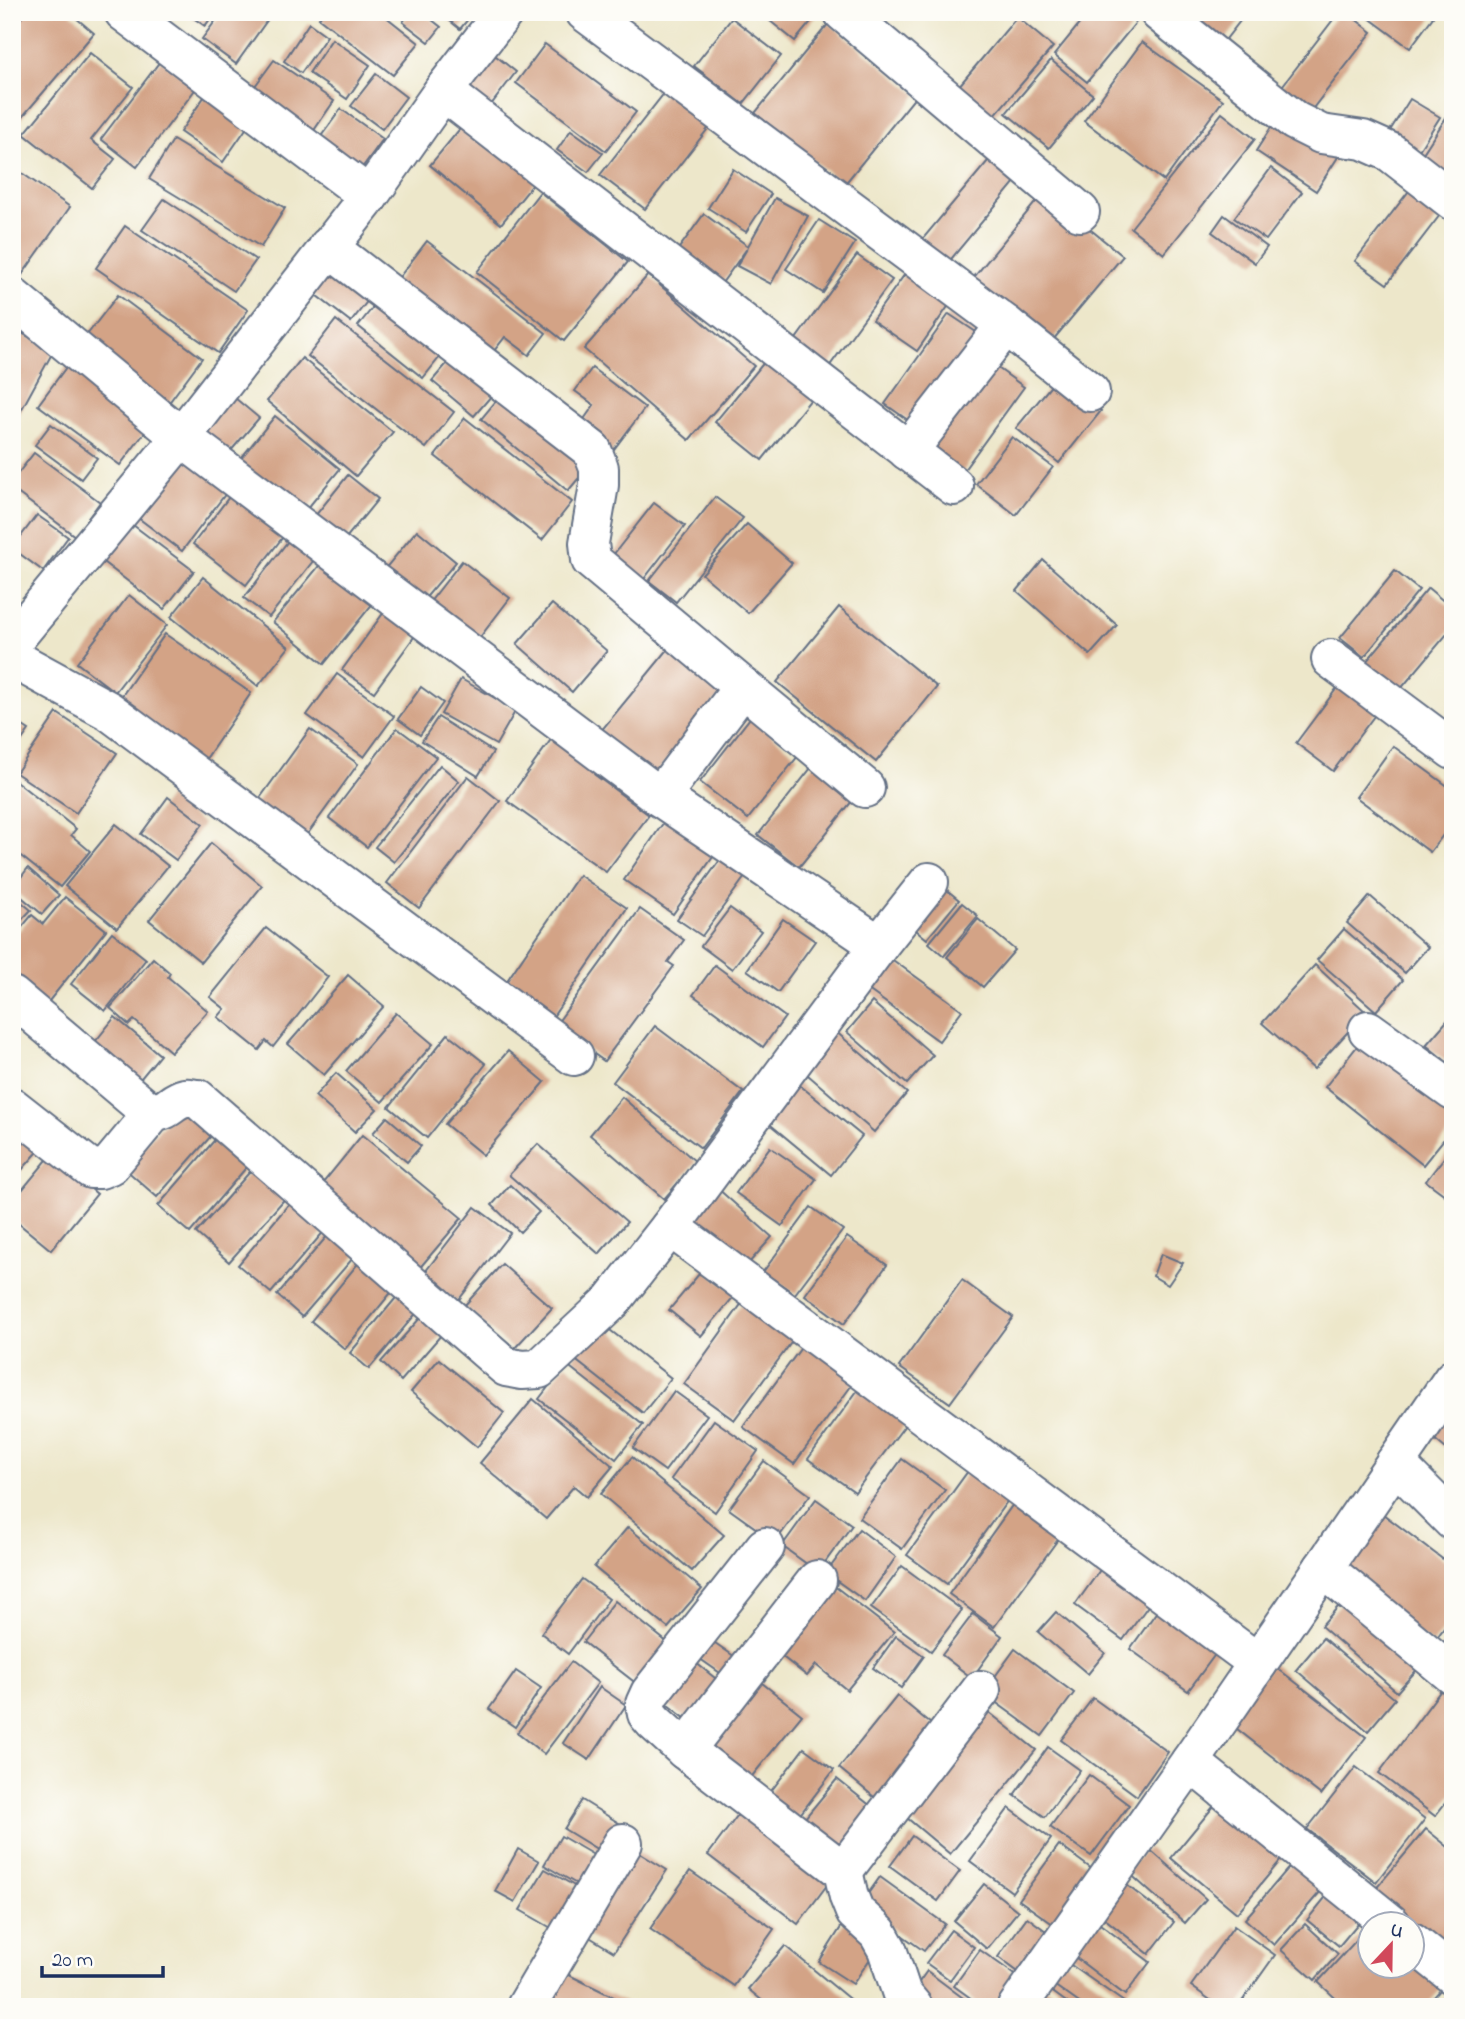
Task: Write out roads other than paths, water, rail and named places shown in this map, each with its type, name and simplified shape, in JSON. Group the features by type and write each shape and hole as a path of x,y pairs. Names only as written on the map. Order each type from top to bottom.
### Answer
{"street":[{"path":"124,12 369,196"},
{"path":"12,642 181,437 369,196 443,91 504,12"},
{"path":"585,12 1006,326 1090,392"},
{"path":"843,12 1080,212"},
{"path":"1159,12 1295,121 1321,134 1363,140 1390,152 1453,201"},
{"path":"443,91 954,486"},
{"path":"328,247 592,450 599,468 599,485 589,543 591,560 865,788"},
{"path":"12,297 181,437 660,797 879,945"},
{"path":"908,451 1006,326"},
{"path":"12,658 109,711 574,1056"},
{"path":"1331,659 1453,750"},
{"path":"660,797 743,687"},
{"path":"12,996 146,1108 154,1112 164,1111 185,1098 198,1099 506,1367 539,1369 612,1301 879,945 929,883"},
{"path":"1368,1030 1453,1091"},
{"path":"12,1107 91,1169 110,1165 154,1112"},
{"path":"670,1227 1258,1663"},
{"path":"1017,2007 1191,1762 1453,1379"},
{"path":"1395,1463 1453,1521"},
{"path":"765,1547 650,1693 645,1704 647,1714 685,1750 843,1871 855,1912 878,1933 887,1949 902,1994 913,2007"},
{"path":"1323,1568 1453,1675"},
{"path":"685,1750 817,1580"},
{"path":"843,1871 982,1690"},
{"path":"1191,1762 1374,1910"},
{"path":"526,2007 623,1843"},
{"path":"1426,1953 1453,1975"}]}
